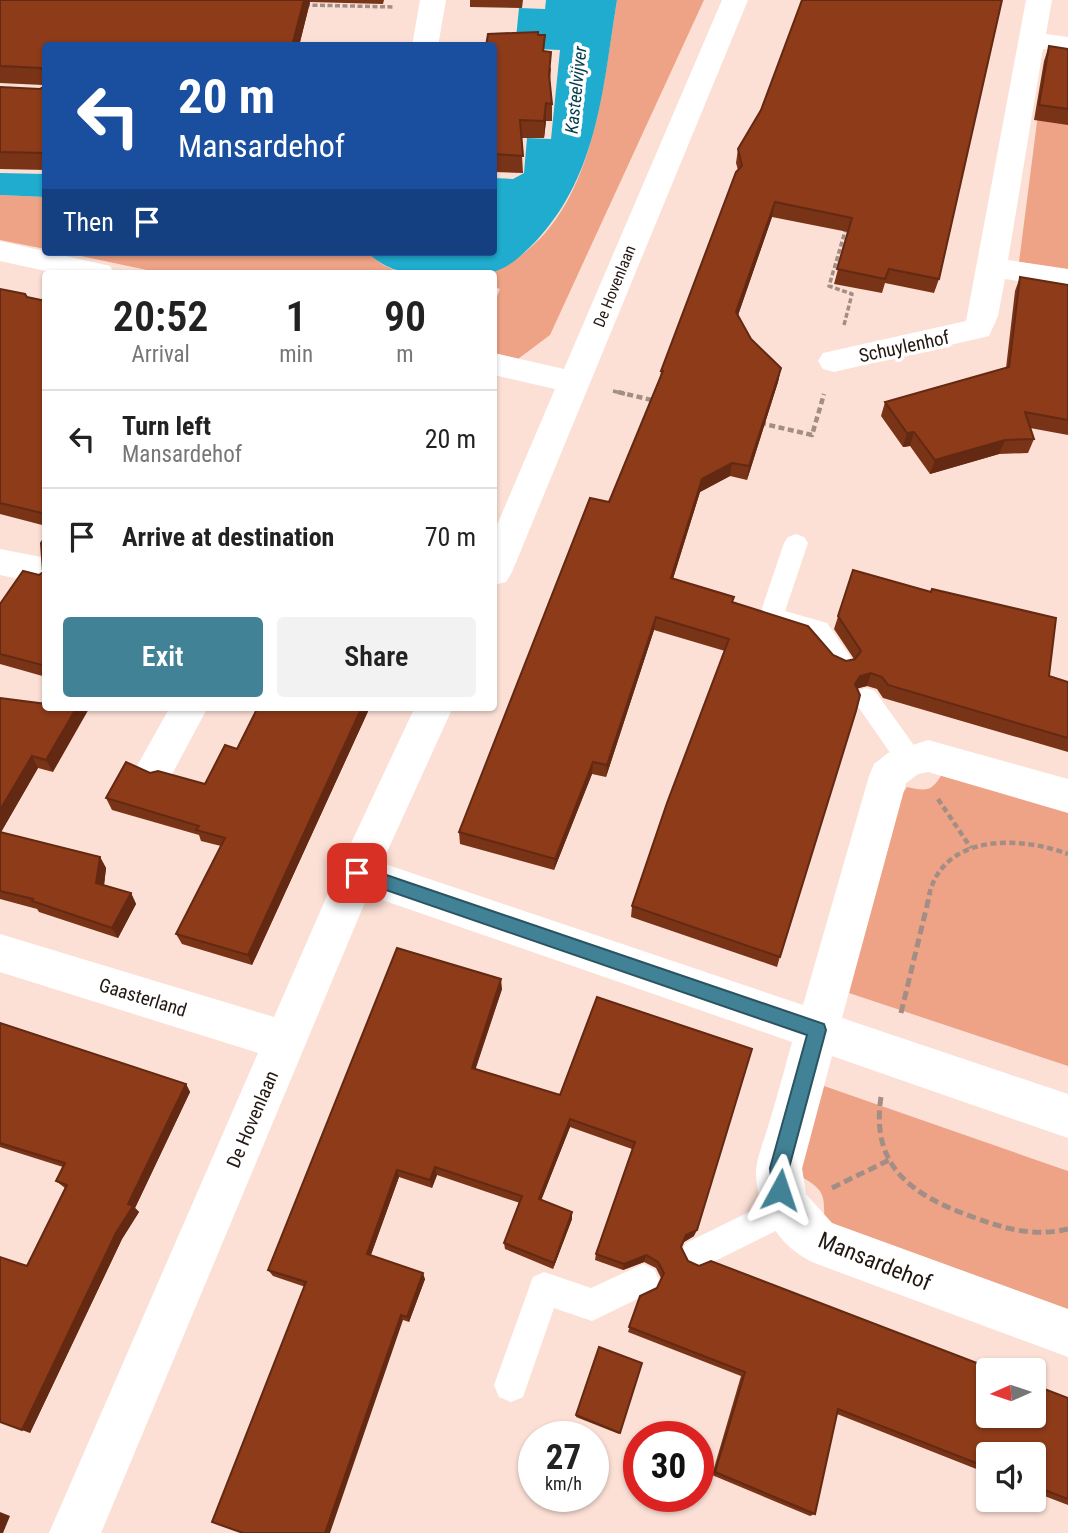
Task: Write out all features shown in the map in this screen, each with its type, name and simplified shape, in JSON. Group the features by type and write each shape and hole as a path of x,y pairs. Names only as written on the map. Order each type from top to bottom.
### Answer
{"street":[{"name":"De Hovenlaan","path":"497,565 735,0"},
{"name":"Schuylenhof","path":"834,361 978,329 983,316 1040,0"},
{"path":"426,42 432,4"},
{"path":"1032,40 1068,45"},
{"path":"0,251 86,270"},
{"path":"992,267 1068,279"},
{"path":"497,365 574,383"},
{"path":"1,559 42,571"},
{"path":"156,766 187,711"},
{"name":"De Hovenlaan","path":"75,1533 357,873 432,711"},
{"path":"909,759 928,756 947,759 1068,796"},
{"name":"Mansardehof","path":"909,759 896,766 888,776 779,1168 780,1190 787,1209 817,1241 1068,1333"},
{"path":"357,873 1068,1116"},
{"name":"Gaasterland","path":"0,953 285,1041"}],"lane":[{"path":"796,543 771,617 818,630 841,662"},
{"path":"866,698 909,759"},
{"path":"697,1254 787,1209"},
{"path":"511,1385 544,1288 592,1305 643,1280"}],"path":[{"path":"304,5 432,4"},
{"path":"848,221 829,286 852,294"},
{"name":"Schuylenhof","path":"760,423 812,435 834,361"},
{"path":"574,383 668,403"},
{"path":"1068,854 1038,844 999,842 971,848 944,864 934,876 878,1104 878,1125 889,1160 909,1186 940,1206 1022,1234 1054,1233 1068,1229"},
{"path":"787,1209 889,1160"}],"shaded area":[{"path":"617,0 704,0 550,335 518,359 497,354 497,296 500,289 497,288 497,270 494,270 524,253 551,226 571,193 586,156 605,77"},
{"path":"1050,55 1068,57 1068,270 1019,262 1037,122"},
{"path":"0,195 42,197 42,248 0,240"},
{"path":"81,256 372,256 394,270 147,270"},
{"path":"942,774 1068,811 1068,1066 849,993 903,793 907,787 928,789"},
{"path":"824,1086 1068,1171 1068,1312 840,1228 824,1218 821,1192 800,1176"}],"water":[{"name":"Kasteelvijver","path":"546,0 617,0 595,127 574,186 558,214 521,255 497,270 397,270 377,260 372,256 497,256 497,178 513,179 524,173 527,138 551,139 560,50 515,48 519,8 545,9"},
{"path":"0,173 42,174 42,197 0,195"}],"building":[{"path":"0,0 304,0 293,42 42,42 42,70 0,66"},
{"path":"802,0 1002,0 939,279 889,269 885,279 837,269 852,218 775,202 736,312 751,339 781,368 749,466 732,463 702,479 671,578 734,597 732,602 808,626 833,655 846,661 855,659 861,651 838,616 853,570 931,592 932,589 1056,618 1049,676 1068,682 1068,738 888,685 882,677 871,673 860,676 855,684 860,695 856,711 780,957 632,906 667,803 729,639 656,617 607,765 593,762 555,859 459,832 590,498 609,502 663,371 736,172 742,166 738,149 761,110"},
{"path":"538,32 538,35 545,35 543,51 551,52 549,74 552,104 546,103 544,121 520,120 523,156 497,154 497,42 487,42 488,34"},
{"path":"1049,46 1068,49 1068,109 1039,105"},
{"path":"0,87 42,88 42,153 0,152"},
{"path":"1020,277 1068,285 1068,420 1025,412 1034,439 1005,440 935,460 914,432 907,433 885,402 1009,367"},
{"path":"0,289 42,300 42,513 0,503"},
{"path":"23,571 39,575 42,573 42,665 0,654 0,604"},
{"path":"0,698 42,703 42,711 75,711 46,760 32,756 0,810"},
{"path":"256,711 360,711 248,955 176,934 225,838 196,830 199,826 106,798 126,762 150,773 158,771 205,784 225,745 237,749"},
{"path":"0,832 100,857 96,883 131,893 112,928 32,901 33,899 0,891"},
{"path":"397,948 501,979 472,1068 560,1095 597,997 752,1049 697,1230 686,1235 681,1247 688,1261 699,1266 711,1261 976,1363 976,1428 1046,1428 1046,1390 1068,1398 1068,1499 1046,1491 1046,1442 976,1442 976,1463 838,1409 815,1514 715,1472 745,1372 629,1327 640,1296 657,1288 664,1273 658,1262 646,1255 624,1264 596,1254 635,1142 570,1119 539,1199 572,1212 554,1263 504,1243 522,1196 435,1167 430,1180 397,1170 367,1254 423,1273 407,1317 401,1315 325,1533 243,1533 212,1522 306,1282 268,1270"},
{"path":"0,1023 186,1084 128,1204 133,1206 116,1233 22,1430 0,1422 0,1257 27,1266 67,1185 56,1181 65,1163 0,1143"},
{"path":"599,1347 642,1363 620,1433 609,1428 609,1421 591,1421 576,1415"}],"route":[{"path":"357,873 817,1030 779,1168 780,1190"}]}
